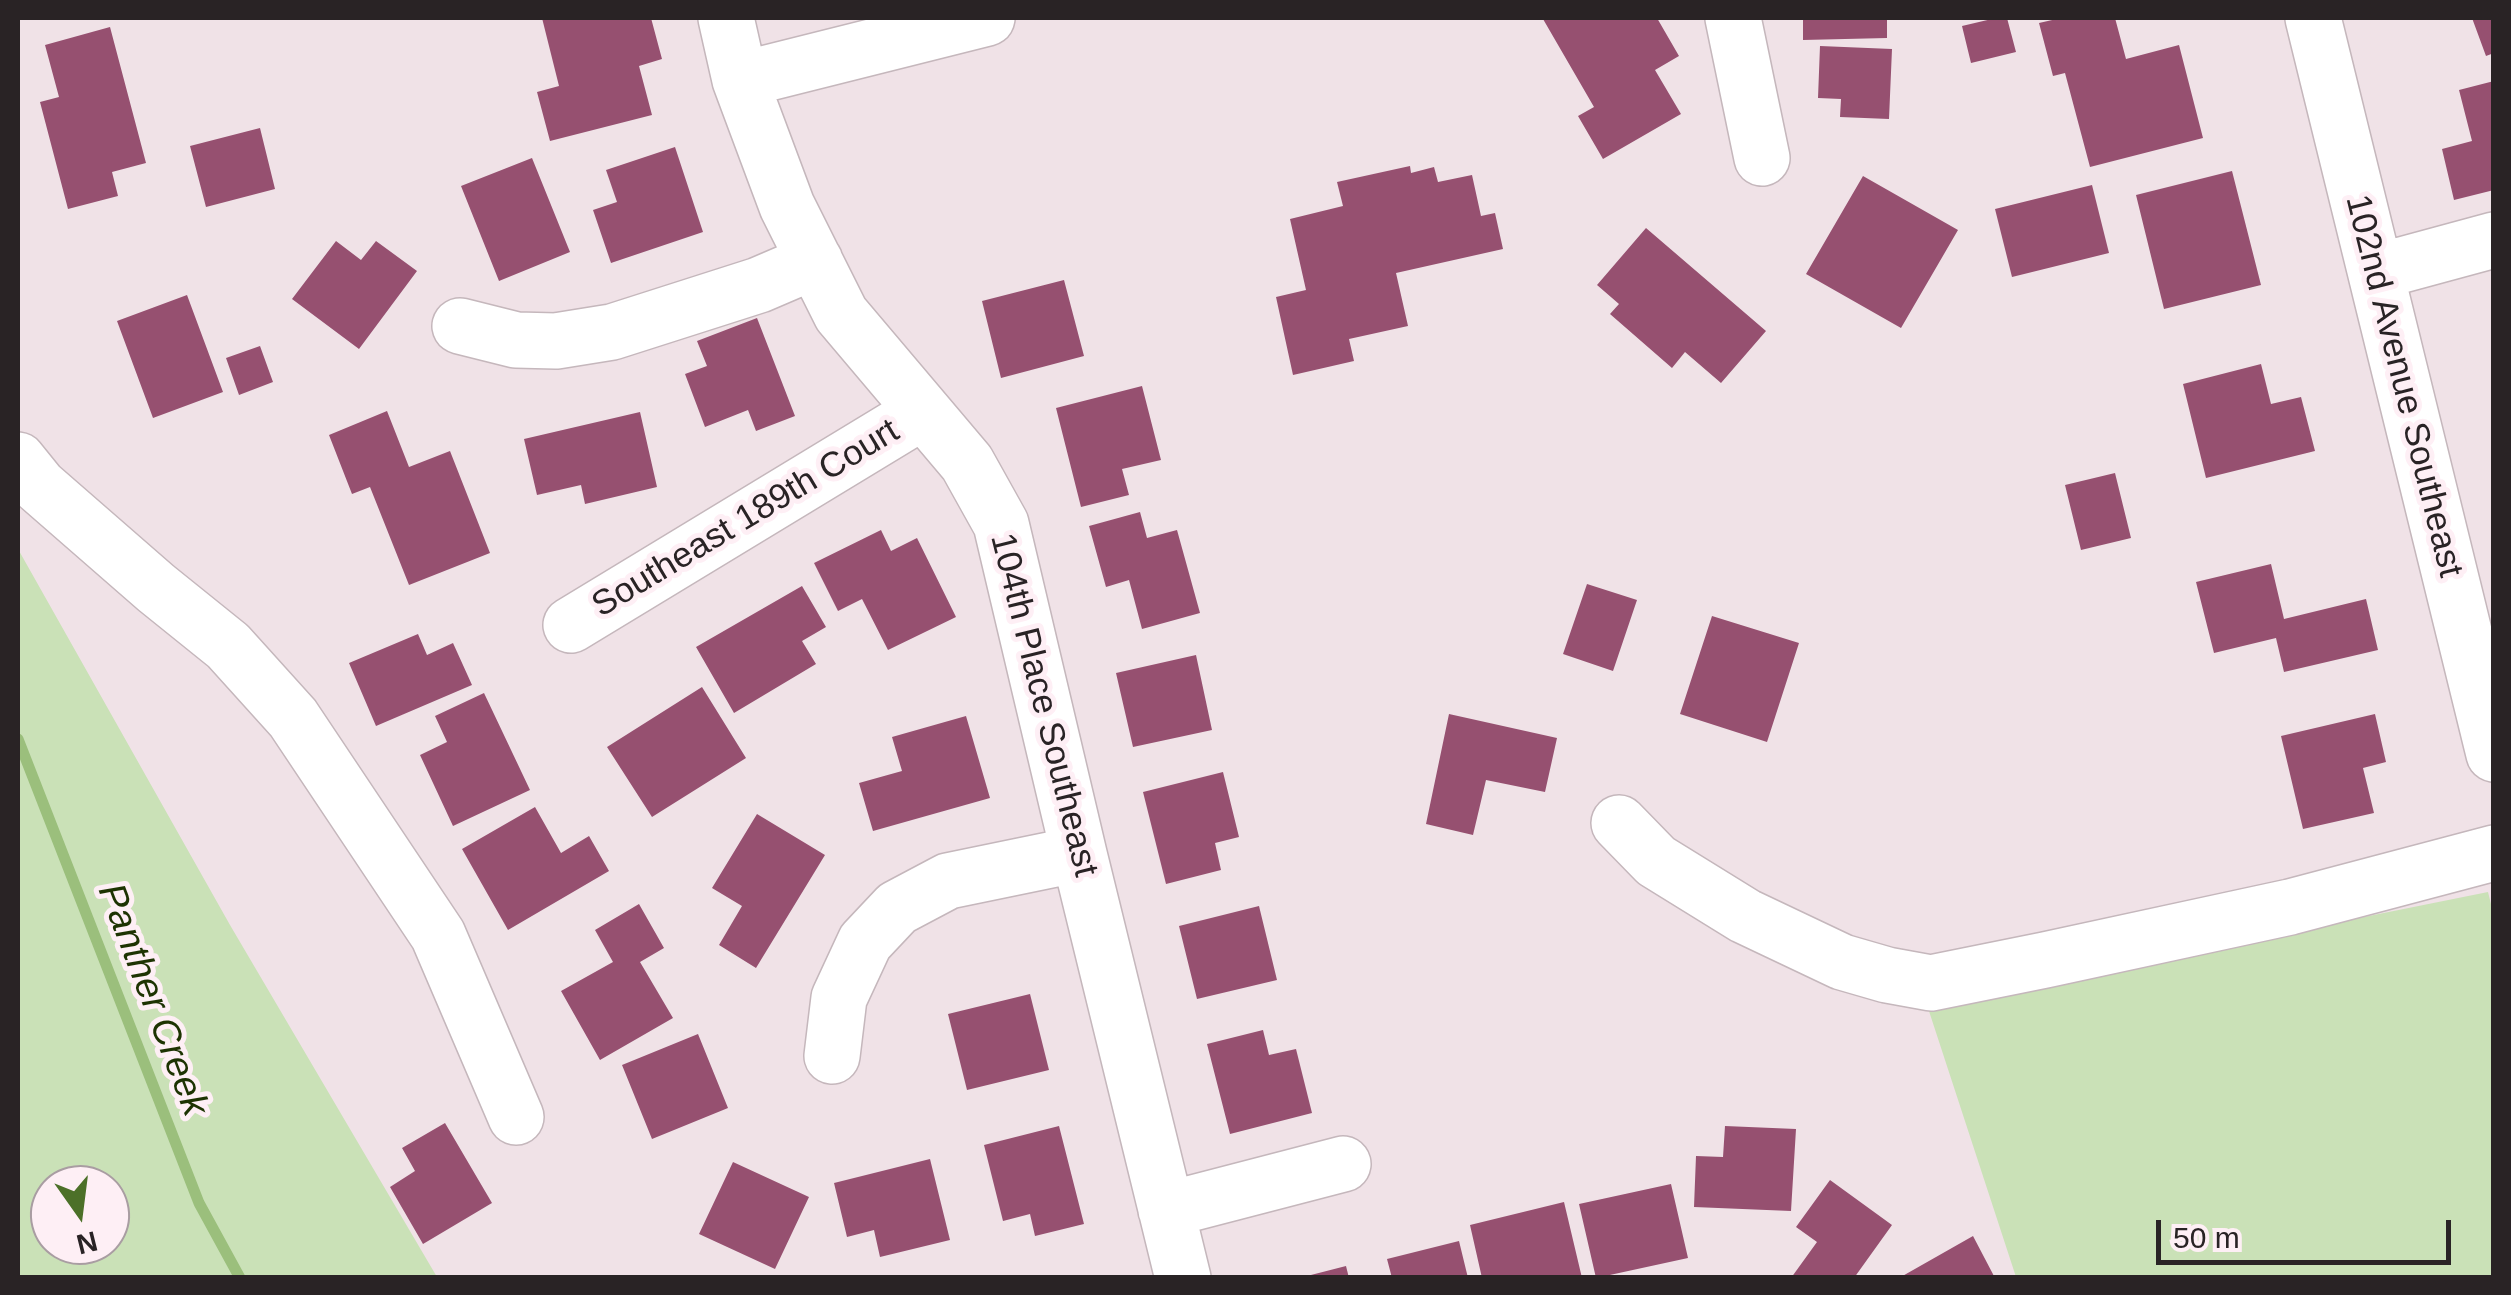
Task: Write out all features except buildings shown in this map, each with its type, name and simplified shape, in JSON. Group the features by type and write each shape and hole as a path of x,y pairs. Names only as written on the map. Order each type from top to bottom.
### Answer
{"street":[{"name":"104th Place Southeast","path":"726,18 740,80 787,206 841,314 967,462 1001,524 1183,1278"},
{"path":"740,80 987,18"},
{"path":"1732,18 1762,158"},
{"name":"102nd Avenue Southeast","path":"2313,18 2493,751"},
{"path":"2376,272 2494,240"},
{"path":"460,326 516,340 556,341 612,332 759,286 815,262"},
{"name":"Southeast 189th Court","path":"570,625 922,412"},
{"path":"18,460 39,486 228,646 293,718 438,935 516,1116"},
{"path":"1618,823 1656,861 1745,916 1842,962 1932,982 2290,907 2494,852"},
{"path":"832,1056 839,998 864,942 896,908 948,880 1078,854"},
{"path":"1166,1210 1344,1164"}],"green space":[{"path":"18,549 230,925 437,1277 18,1277"},
{"path":"2488,892 2494,916 2493,1277 2016,1277 1927,1005"}],"waterway":[{"name":"Panther Creek","path":"18,739 199,1203 240,1278"}]}
